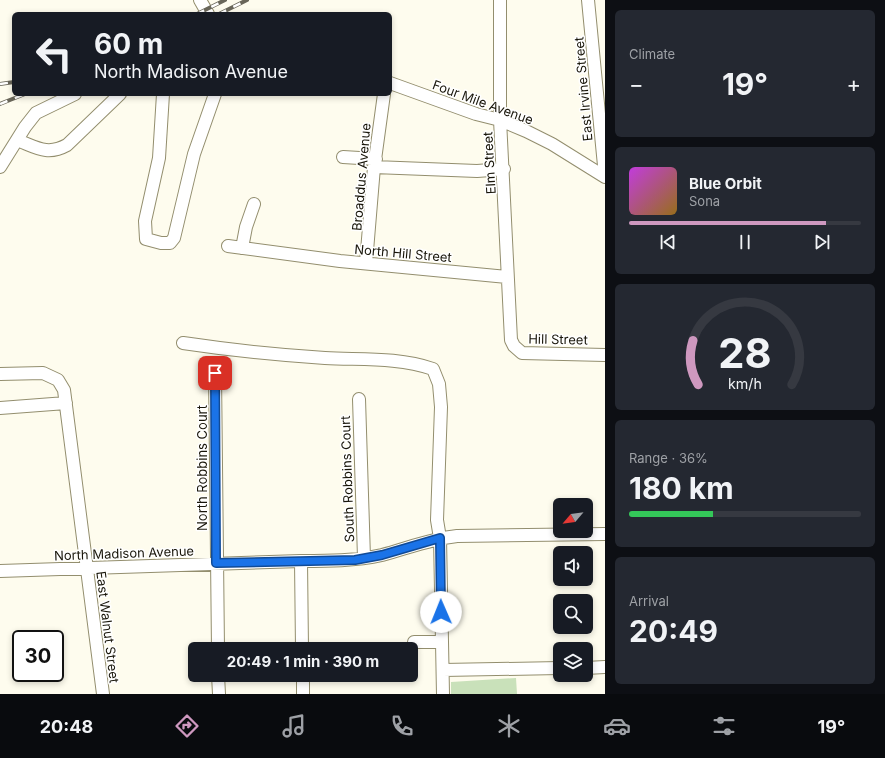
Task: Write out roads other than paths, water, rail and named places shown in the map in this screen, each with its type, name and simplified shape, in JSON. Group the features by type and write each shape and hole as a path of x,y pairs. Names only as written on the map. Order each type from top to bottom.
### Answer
{"street":[{"path":"200,0 207,12"},
{"name":"Elm Street","path":"500,0 500,120 504,169 507,277"},
{"name":"East Irvine Street","path":"588,0 600,72 605,177"},
{"name":"Four Mile Avenue","path":"392,84 476,114 500,120 526,131 552,144 605,177"},
{"path":"0,167 25,127 36,113 71,96"},
{"path":"17,140 46,152 58,150 67,145 118,96"},
{"path":"163,96 159,158 145,221 146,239 161,243 170,242 174,238 194,154 214,96"},
{"name":"Broaddus Avenue","path":"366,263 375,163 384,96"},
{"path":"343,157 375,163 477,171 504,169"},
{"path":"242,248 246,226 254,204"},
{"name":"North Hill Street","path":"228,246 297,256 507,277"},
{"name":"Hill Street","path":"507,277 511,340 514,346 522,352 528,353 605,355"},
{"path":"183,343 218,348 325,358 391,360 418,364 433,369 439,384 441,406 437,520 440,538 443,694"},
{"name":"East Walnut Street","path":"0,374 43,373 58,380 62,386 72,445 103,694"},
{"name":"North Robbins Court","path":"215,373 218,642"},
{"name":"South Robbins Court","path":"359,400 364,558"},
{"path":"0,408 66,404"},
{"name":"North Madison Avenue","path":"0,571 301,560 342,561 382,555 440,538 469,535 605,534"},
{"path":"301,560 302,642"},
{"path":"418,642 442,642"},
{"path":"593,668 605,667"},
{"path":"443,670 553,668"},
{"path":"218,682 219,694"},
{"path":"303,682 303,694"}],"railway":[{"path":"201,12 225,0"},
{"path":"223,12 247,0"},
{"path":"0,84 12,82"},
{"path":"0,104 20,96"}]}
